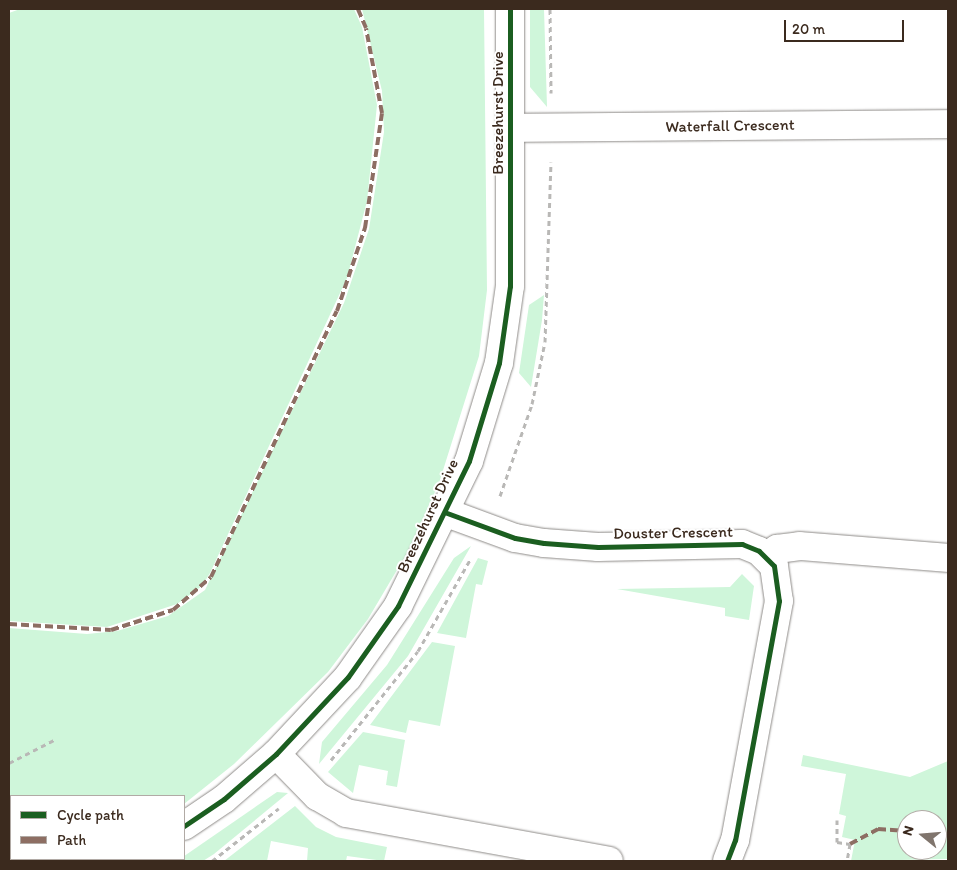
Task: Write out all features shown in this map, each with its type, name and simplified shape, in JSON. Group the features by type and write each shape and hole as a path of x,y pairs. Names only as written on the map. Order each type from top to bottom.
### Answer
{"street":[{"name":"Breezehurst Drive","path":"185,825 276,754 328,702 375,642 446,513 486,412 503,340 511,262 512,128 510,9"},
{"name":"Waterfall Crescent","path":"512,128 948,124"},
{"name":"Douster Crescent","path":"446,513 515,538 544,542 598,547 732,543 750,547 766,557"},
{"path":"727,861 735,840 779,601 779,576 766,557 777,549 800,546 948,558"},
{"path":"276,754 321,800 346,813 609,861"}],"path":[{"path":"9,763 56,739"},
{"path":"837,820 837,842 850,844 847,861"}],"green space":[{"path":"20,9 354,9 362,27 377,105 367,201 347,278 210,573 202,586 177,604 107,627 9,621 9,13"},
{"path":"362,9 484,9 487,290 479,356 439,483 407,553 368,619 328,672 234,764 185,803 185,795 10,795 10,860 48,860 9,861 9,628 87,634 117,631 168,616 205,590 344,303 369,229 384,132 382,91"},
{"path":"530,9 544,9 547,107 530,87"},
{"path":"544,295 542,320 531,387 519,373 529,305"},
{"path":"471,546 408,656 319,764 322,742 387,665 454,558"},
{"path":"478,558 488,561 482,585 476,584 466,638 437,633"},
{"path":"742,574 754,586 749,620 725,616 725,608 617,589 730,587"},
{"path":"432,642 455,646 440,726 409,720 406,733 370,725"},
{"path":"363,732 405,740 397,787 386,785 388,771 359,765 353,793 328,772"},
{"path":"803,755 910,777 948,761 948,859 947,810 897,810 897,860 900,860 851,861 855,840 842,837 846,816 839,814 846,774 801,766"},
{"path":"277,792 288,793 203,861 177,861 185,860 185,855"},
{"path":"295,806 316,827 336,837 387,847 384,861 347,856 346,861 307,861 308,848 271,841 267,861 224,861"}],"marked path":[{"path":"9,624 111,630 173,610 211,577 337,311 365,228 382,113 366,28 358,9"},
{"path":"850,844 878,829 897,830"}],"cycle path":[{"path":"185,825 224,799 276,754 348,677 398,606 469,461 499,363 510,286 510,9"},
{"path":"447,513 515,538 544,543 598,547 742,544 759,551 774,566 779,601 735,840 727,861"}]}
